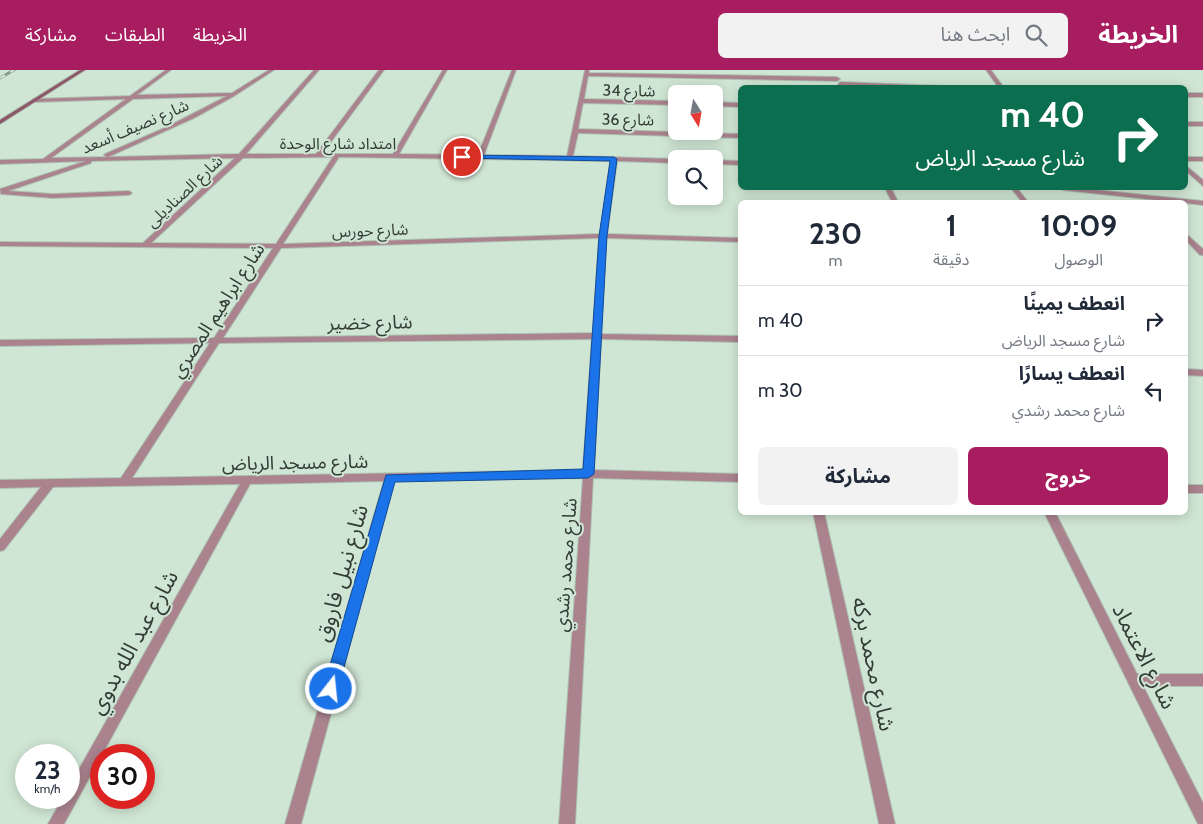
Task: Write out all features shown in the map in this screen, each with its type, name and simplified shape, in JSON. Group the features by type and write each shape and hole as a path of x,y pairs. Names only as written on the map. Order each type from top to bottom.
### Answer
{"street":[{"path":"0,122 83,70"},
{"path":"45,160 169,70"},
{"name":"شارع نصيف أسعد","path":"0,191 101,157 176,126 236,94 272,70"},
{"name":"شارع الصناديلى","path":"145,245 242,156 316,70"},
{"path":"317,156 382,70"},
{"path":"394,157 445,70"},
{"path":"480,157 514,70"},
{"path":"832,70 839,84"},
{"path":"988,70 1000,85"},
{"path":"570,158 586,72 864,85"},
{"path":"35,100 236,94"},
{"path":"1188,95 1203,95"},
{"name":"شارع 34","path":"581,101 668,103"},
{"path":"723,104 738,105"},
{"path":"1188,124 1203,124"},
{"name":"شارع 36","path":"575,131 738,136"},
{"name":"امتداد شارع الوحدة","path":"0,162 101,157 242,156 570,158 668,161"},
{"name":"شارع ابراهيم المصري","path":"124,482 337,156"},
{"name":"شارع محمد رشدي","path":"567,824 603,236 614,159"},
{"path":"1188,159 1203,159"},
{"path":"723,162 738,163"},
{"path":"1188,171 1203,184"},
{"path":"1016,190 1023,200"},
{"path":"1095,190 1174,200"},
{"path":"0,191 53,196 130,194"},
{"path":"1145,197 1149,200"},
{"path":"1188,201 1203,203"},
{"name":"شارع حورس","path":"0,244 279,246 603,236 738,240"},
{"path":"1188,238 1203,253"},
{"name":"شارع خضير","path":"0,343 597,336 738,339"},
{"path":"1188,372 1203,373"},
{"name":"شارع مسجد الرياض","path":"0,484 588,474 738,478"},
{"name":"شارع نبيل فاروق","path":"293,824 390,478"},
{"name":"شارع عبد الله بدوي","path":"56,824 247,480"},
{"path":"0,547 50,484"},
{"path":"1188,489 1203,490"},
{"name":"شارع محمد بركه","path":"819,515 887,824"},
{"name":"شارع الاعتماد","path":"1051,515 1203,819"},
{"path":"1134,680 1203,680"}],"railway":[{"path":"0,78 14,70"}],"route":[{"path":"331,689 390,478 588,474 603,236 614,159 462,157"}]}
